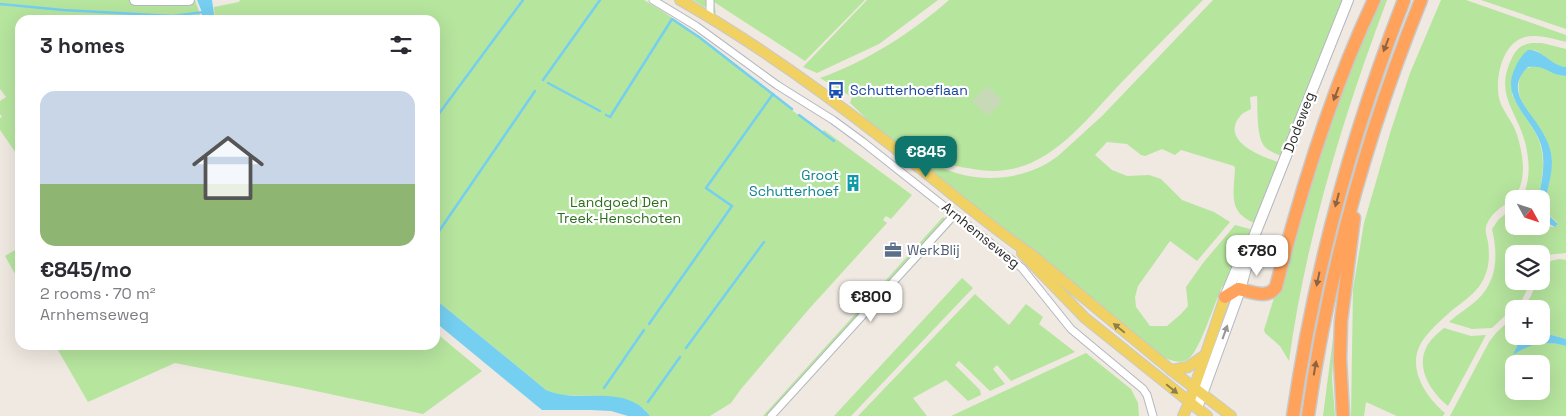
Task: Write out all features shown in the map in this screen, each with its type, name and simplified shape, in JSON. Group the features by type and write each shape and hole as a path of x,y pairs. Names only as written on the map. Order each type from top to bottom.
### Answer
{"highway":[{"path":"1225,297 1236,290 1266,294 1271,292 1276,286 1319,139 1342,76 1374,0"},
{"path":"1293,416 1310,315 1331,222 1364,108 1404,0"},
{"path":"1308,416 1325,315 1358,178 1393,72 1421,0"},
{"path":"1343,416 1340,359 1341,322 1358,178"}],"main road":[{"name":"Arnhemseweg","path":"680,1 775,60 882,138 1010,240 1032,255 1167,367 1231,416"},
{"name":"Arnhemseweg","path":"1010,240 1085,318 1193,409 1207,416"},
{"name":"Dodeweg","path":"1183,416 1193,409 1194,388 1225,297"},
{"path":"1167,367 1188,367 1205,355"}],"street":[{"path":"135,0 188,0"},
{"name":"Arnhemseweg","path":"653,0 696,26 776,85 849,131 1022,268 1071,329 1143,389 1147,395 1153,416"},
{"path":"710,0 710,19"},
{"name":"Dodeweg","path":"1225,297 1238,266 1250,245 1348,0"},
{"path":"770,416 955,214"},
{"name":"Dodeweg","path":"1193,409 1202,395 1240,290 1249,257 1250,245"}],"green space":[{"path":"0,0 195,0 200,15 15,15 15,152 0,130 0,118 2,117 0,114 0,101 6,97 0,89"},
{"name":"Landgoed Den Treek-Henschoten","path":"240,0 644,0 691,30 821,133 824,130 912,195 891,219 886,216 883,220 887,223 809,309 731,403 710,416 650,416 644,409 604,396 559,395 546,390 440,303 440,15 215,15 214,7 239,2"},
{"path":"693,0 865,0 805,61 714,2 716,14 706,6 704,7"},
{"path":"867,0 938,0 879,44 817,73 803,67"},
{"path":"949,0 1203,0 1057,148 1039,159 1019,167 997,171 962,167 944,161 939,166 968,176 1000,178 1031,171 1058,156 1102,116 1213,0 1347,0 1283,157 1269,150 1262,142 1259,130 1257,96 1250,97 1251,109 1243,113 1235,124 1235,133 1246,146 1264,157 1281,163 1257,224 1247,220 1234,202 1234,166 1181,150 1175,155 1162,149 1145,156 1127,144 1107,142 1095,155 1112,170 1127,176 1149,175 1161,179 1182,200 1214,212 1230,222 1197,261 1170,241 1138,286 1135,297 1136,307 1150,326 1167,326 1188,306 1186,287 1203,263 1235,225 1254,232 1229,279 1222,287 1197,348 1187,360 1177,362 1161,356 878,130 850,103 852,97 820,78 872,55 920,24"},
{"path":"1379,0 1387,0 1341,133 1328,178 1305,269 1289,361 1280,346 1264,330 1335,102"},
{"path":"1441,0 1466,0 1566,35 1566,42 1541,36 1525,37 1517,41 1506,54 1499,71 1499,98 1519,141 1523,164 1522,181 1519,190 1505,190 1505,205 1492,216 1486,226 1489,247 1488,268 1479,287 1432,329 1418,350 1416,360 1420,380 1431,398 1445,413 1443,416 1397,416 1366,402 1364,416 1351,416 1353,289 1364,223 1410,73"},
{"path":"1481,0 1566,0 1566,29"},
{"path":"1542,43 1566,49 1566,67 1553,62 1534,50 1512,94 1537,135 1540,144 1543,171 1540,190 1525,190 1529,166 1526,146 1523,134 1509,104 1505,83 1507,71 1515,52 1528,44"},
{"path":"1537,66 1558,75 1566,76 1566,253 1550,255 1550,245 1505,245 1505,290 1527,290 1522,300 1505,300 1505,316 1492,328 1472,329 1449,322 1477,300 1493,276 1495,248 1492,229 1499,219 1505,214 1505,235 1550,235 1550,226 1557,226 1558,223 1550,216 1550,190 1547,190 1552,161 1548,144 1520,98 1520,78 1528,68"},
{"path":"987,86 1003,101 987,116 972,101"},
{"path":"943,217 952,224 776,416 763,416"},
{"path":"15,250 15,274 5,256"},
{"path":"1566,260 1566,339 1550,335 1550,300 1528,300 1533,290 1550,290 1550,261"},
{"path":"962,278 973,288 851,416 834,416"},
{"path":"975,294 1009,325 1026,304 1043,317 1039,324 1075,352 1011,381 997,365 993,369 1005,384 990,391 959,361 955,365 980,390 981,395 968,401 946,380 913,398 927,416 858,416"},
{"path":"1336,315 1332,378 1335,416 1323,416"},
{"path":"1505,324 1505,345 1517,345 1514,354 1533,345 1550,345 1552,343 1566,346 1566,416 1450,416 1489,342"},
{"path":"1444,328 1471,336 1486,335 1448,406 1431,387 1424,371 1423,363 1427,346"},
{"path":"440,336 482,371 423,414 175,363 88,402 58,350 440,350"},
{"path":"1086,353 1131,389 1138,403 1139,416 951,416"}],"water":[{"path":"197,0 212,0 214,15 202,15"},
{"path":"1528,50 1533,50 1556,64 1566,67 1566,76 1555,74 1540,67 1528,67 1522,74 1518,88 1522,102 1543,133 1550,149 1552,168 1548,190 1540,190 1543,166 1541,145 1512,93 1513,73"},
{"path":"1550,217 1558,224 1555,227 1550,224"},
{"path":"440,303 546,390 573,396 615,397 628,400 639,406 650,416 628,416 611,411 542,410 440,326"},
{"path":"1550,335 1566,339 1566,346 1550,343"},
{"path":"1517,345 1532,345 1513,355"}],"waterway":[{"path":"440,112 523,0"},
{"path":"543,80 600,0"},
{"path":"0,4 63,10 155,15"},
{"path":"181,15 204,12"},
{"path":"606,115 610,117 672,19 699,37 792,109"},
{"path":"548,83 600,111"},
{"path":"440,230 535,91"},
{"path":"649,324 732,206 706,188 773,94"},
{"path":"799,115 834,141"},
{"path":"686,348 764,242"},
{"path":"604,388 644,330"},
{"path":"648,402 680,357"}],"place":[{"name":"Schutterhoeflaan","path":"836,90"},
{"name":"Groot Schutterhoef","path":"853,183"},
{"name":"WerkBlij","path":"893,250"}]}
